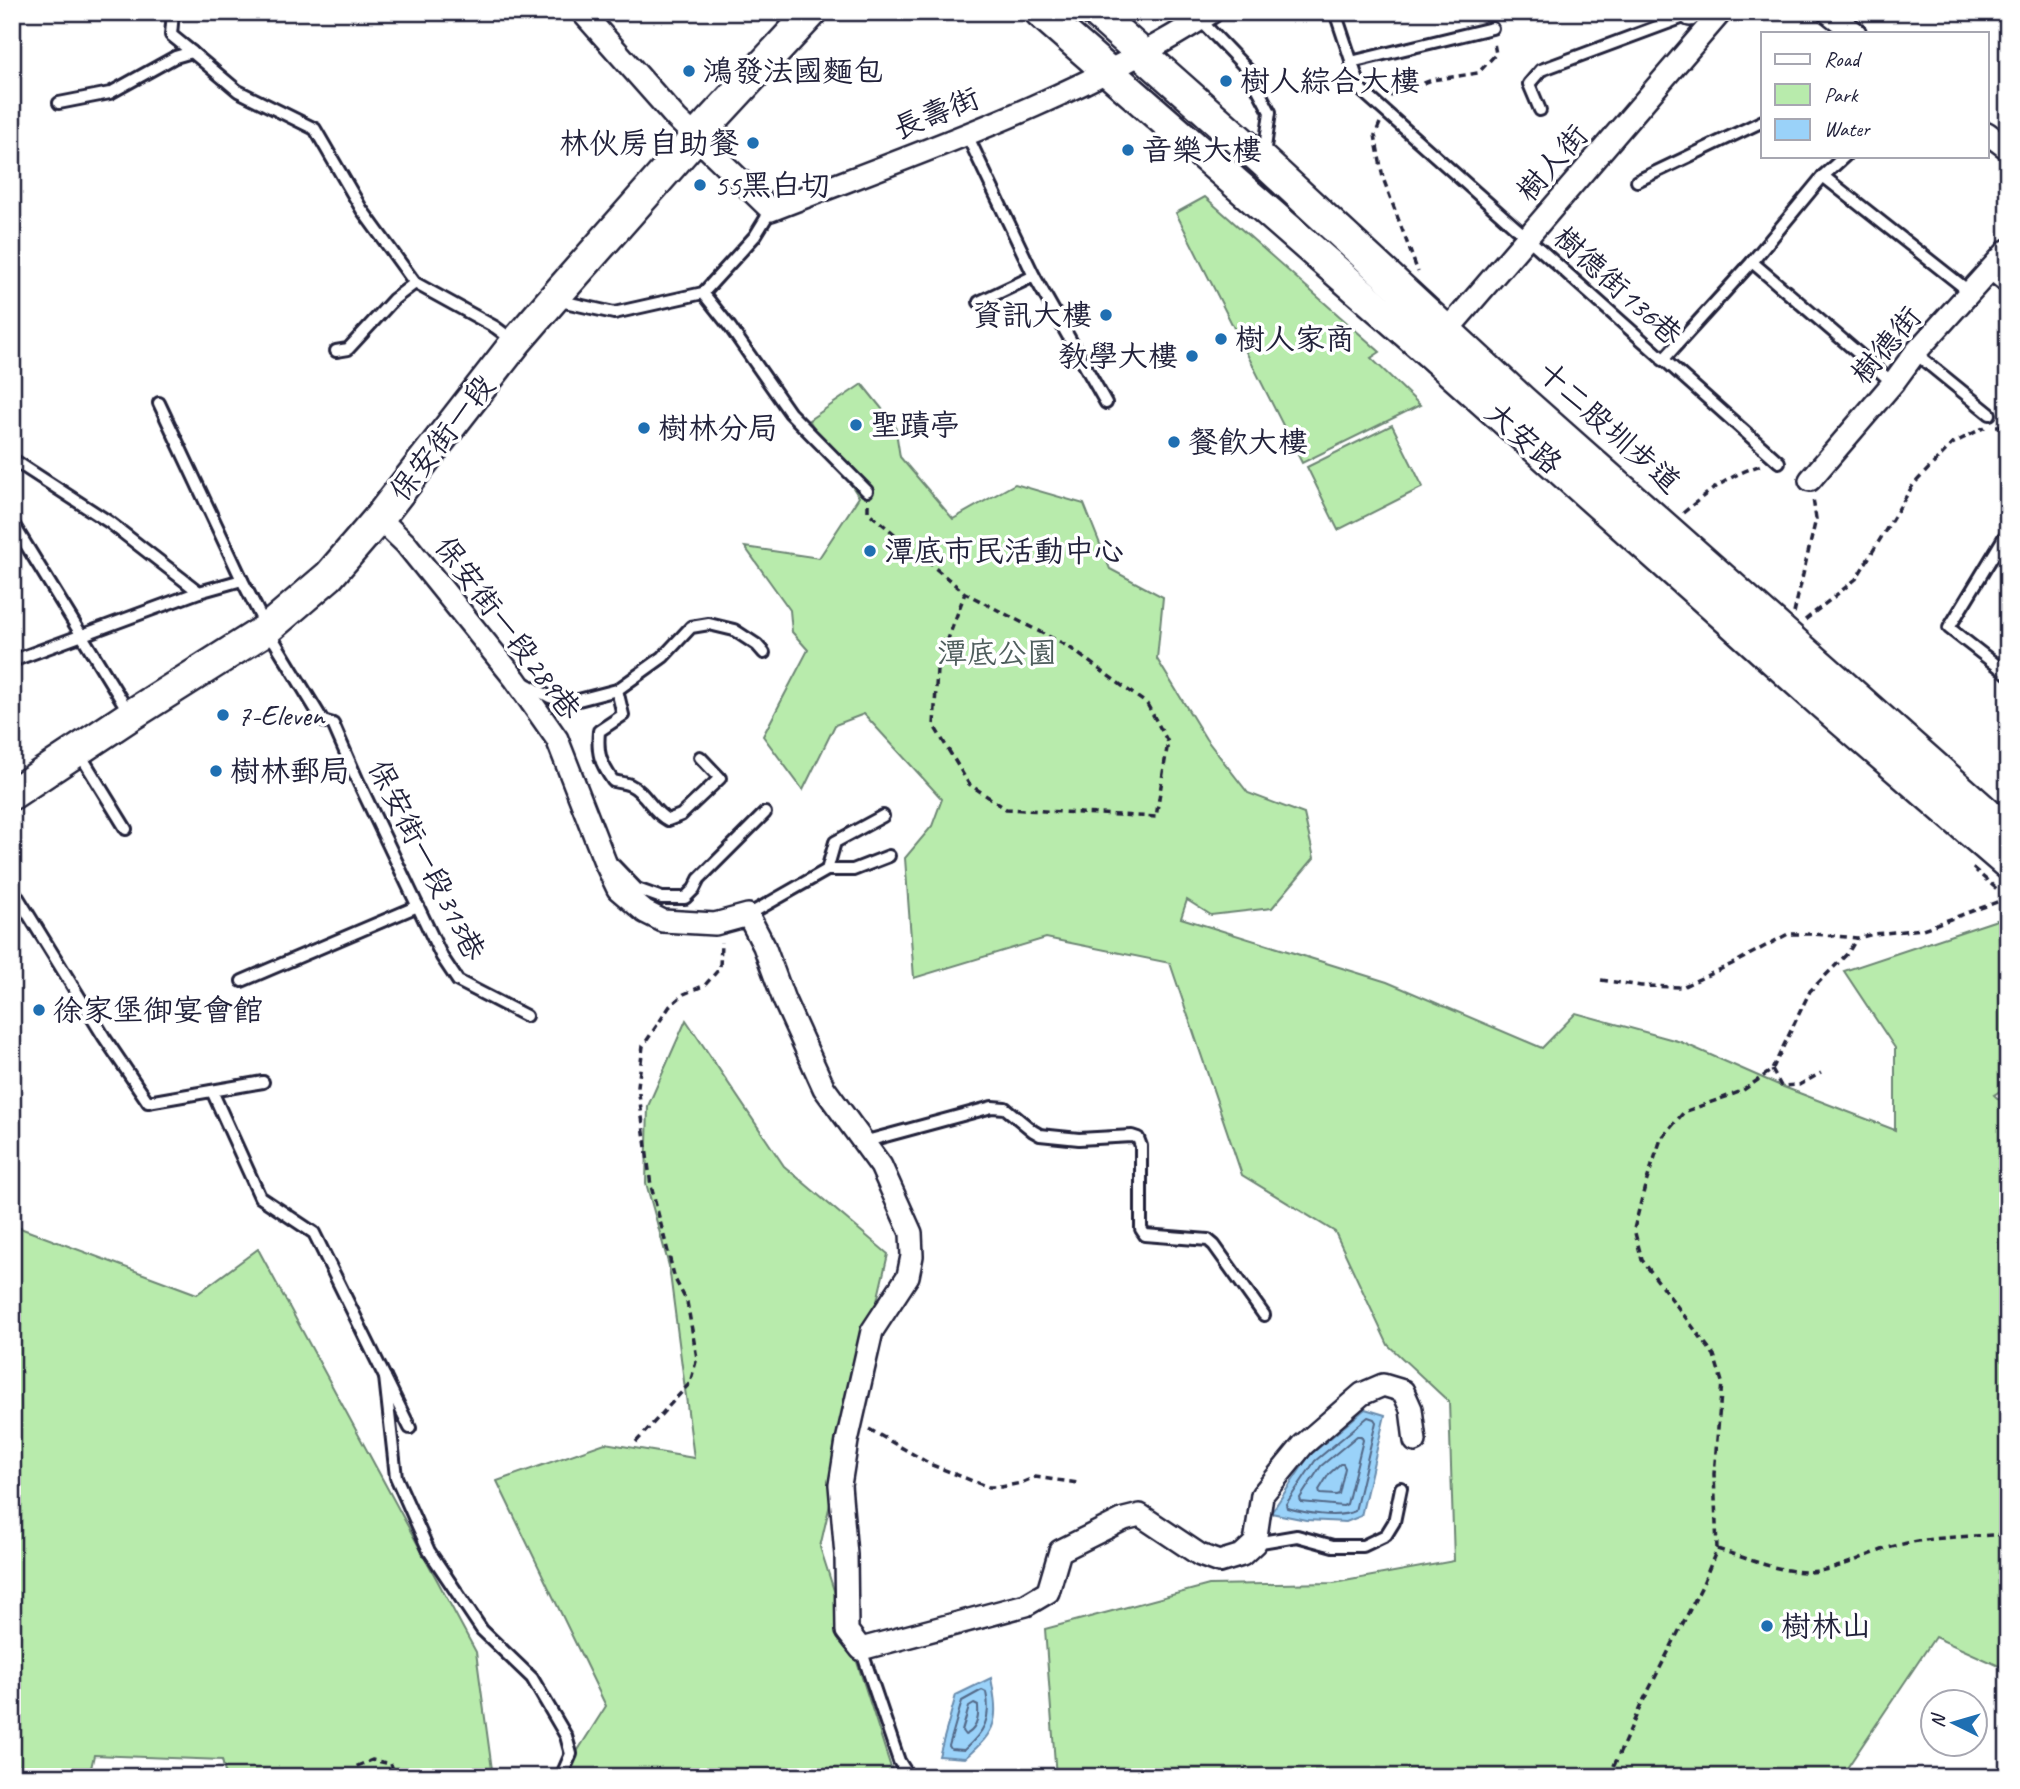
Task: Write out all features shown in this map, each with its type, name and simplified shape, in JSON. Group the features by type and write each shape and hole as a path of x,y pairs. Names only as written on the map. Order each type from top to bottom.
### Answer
{"street":[{"name":"保安街一段","path":"12,794 267,629 329,576 379,518 516,342 695,137 812,12"},
{"name":"大安路","path":"1040,12 1107,71 1437,342 2008,832"},
{"name":"大安路","path":"1095,12 1263,161 1437,342 1814,697 2008,864"},
{"name":"樹人街","path":"1437,342 1721,12"},
{"path":"1828,12 1854,32"},
{"path":"586,14 676,118 771,210"},
{"name":"長壽街","path":"771,210 967,135 1107,71 1206,16"},
{"path":"1988,134 2008,149"},
{"name":"樹德街","path":"1810,480 1915,354 2008,250"},
{"name":"保安街一段289巷","path":"379,518 406,544 515,679 557,739 618,889 645,912 663,921 715,924 748,915"},
{"path":"748,915 764,946 784,1000 824,1088 881,1166 911,1233 912,1256 908,1276 872,1331 840,1485 846,1555 847,1630 861,1648 1026,1605 1048,1592 1060,1551 1124,1519 1140,1515 1200,1555 1219,1562 1242,1555 1255,1543 1262,1495 1303,1445 1362,1394 1383,1385 1403,1391 1411,1409 1415,1441"}],"lane":[{"path":"1335,12 1351,62 1492,28"},
{"path":"171,13 171,35 237,90 315,129 362,210 415,283 495,327 516,342"},
{"path":"1540,110 1529,84 1541,69 1693,13"},
{"path":"1206,16 1248,70 1270,112 1263,161"},
{"path":"59,103 110,93 175,57 192,52"},
{"name":"樹德街136巷","path":"1351,62 1361,90 1779,462"},
{"path":"1637,181 1761,122"},
{"path":"967,135 1034,276 1106,403"},
{"path":"1663,360 1752,261 1823,176 1843,158"},
{"path":"1823,176 1971,293"},
{"path":"553,299 614,313 703,293 755,236 771,210"},
{"path":"1752,261 1892,383"},
{"path":"1988,273 2008,289"},
{"path":"979,302 1034,276"},
{"path":"336,351 348,349 394,299 415,283"},
{"path":"703,293 790,413 867,491"},
{"path":"1915,354 1990,414"},
{"name":"保安街一段313巷","path":"159,403 267,629 323,720 333,724 442,957 458,981 526,1016"},
{"path":"12,459 109,522 199,592"},
{"path":"12,522 131,715"},
{"path":"2008,531 1949,628 2008,674"},
{"path":"12,661 199,592 242,580"},
{"path":"515,679 567,703 617,690 663,657 691,627 709,624 734,630 764,653"},
{"path":"617,690 623,715 599,731 597,747 601,765 613,781 631,785 659,815 668,820 681,815 720,778 700,757"},
{"path":"77,750 126,829"},
{"path":"605,862 615,866 637,889 662,898 685,898 694,889 699,878 765,814"},
{"path":"827,870 835,842 883,817"},
{"path":"748,915 827,870 853,870 889,856"},
{"path":"12,888 104,1037 148,1102 263,1082"},
{"path":"242,981 418,906"},
{"path":"212,1091 260,1196 314,1233 410,1428"},
{"path":"863,1142 992,1107 1005,1108 1040,1135 1079,1139 1132,1136 1138,1138 1141,1146 1141,1230 1145,1236 1208,1240 1264,1315"},
{"path":"385,1377 396,1477 429,1551 482,1630 532,1678 566,1736 571,1754 561,1777"},
{"path":"1255,1543 1297,1536 1333,1546 1363,1546 1385,1535 1394,1522 1401,1488"},
{"path":"861,1648 900,1761 909,1777"}],"path":[{"path":"1419,273 1383,178 1375,135 1391,95 1432,80 1478,73 1496,54 1492,28"},
{"path":"1797,627 1856,579 1913,485 1952,444 1986,426 2008,426"},
{"name":"十二股圳步道","path":"1677,518 1709,490 1737,473 1779,462"},
{"path":"1794,615 1816,519 1810,480"},
{"path":"867,491 868,512 965,593 1069,647 1147,704 1168,742 1156,817 1006,809 968,784 934,726 937,669 965,593"},
{"path":"1601,980 1641,986 1682,987 1788,934 1857,938 1923,929 2008,898"},
{"path":"636,1442 690,1383 697,1358 687,1302 675,1279 651,1185 638,1086 643,1046 670,1006 684,994 705,985 720,968 721,945 715,924"},
{"path":"1609,1777 1641,1705 1702,1586 1717,1549 1714,1474 1722,1382 1714,1355 1642,1259 1634,1229 1645,1186 1661,1139 1684,1112 1742,1091 1772,1070 1810,991 1848,953 1857,938"},
{"path":"1772,1070 1781,1086 1799,1085 1821,1073"},
{"path":"852,1420 932,1465 988,1487 1021,1483 1035,1477 1078,1483"},
{"path":"1717,1549 1781,1570 1809,1572 1838,1567 1895,1546 2008,1534"},
{"path":"353,1777 355,1767 372,1760 391,1764 395,1777"}],"green space":[{"path":"1205,197 1380,352 1371,358 1420,405 1302,463 1176,213"},
{"name":"潭底公園","path":"862,384 895,425 900,457 953,519 1015,484 1084,504 1110,569 1163,597 1157,659 1206,739 1248,793 1304,814 1314,858 1272,908 1211,915 1187,900 1181,918 1387,982 1542,1048 1576,1013 1681,1042 1781,1086 1895,1130 1895,1048 1844,971 2003,918 2008,923 2008,1086 1994,1095 2008,1108 2008,1670 1935,1637 1841,1777 1056,1777 1045,1629 1209,1585 1334,1583 1454,1561 1449,1402 1388,1345 1335,1232 1242,1175 1170,963 1046,938 914,978 905,858 932,826 942,799 864,714 835,725 803,790 763,736 808,650 792,632 790,610 745,547 819,558 859,497 809,420"},
{"path":"1392,425 1423,487 1338,530 1307,467"},
{"path":"686,1020 784,1166 888,1254 820,1547 894,1777 561,1777 606,1706 497,1481 605,1443 694,1458 669,1266 646,1183 648,1106"},
{"path":"12,1225 197,1294 258,1249 476,1652 493,1777 226,1777 222,1760 94,1755 89,1777 20,1777 12,1744"}],"water":[{"path":"1365,1409 1385,1415 1361,1516 1346,1522 1306,1520 1271,1513 1309,1456"},
{"path":"991,1678 995,1714 984,1740 965,1758 939,1756 956,1695"}],"place":[{"name":"鴻發法國麵包","path":"689,71"},
{"name":"樹人綜合大樓","path":"1226,81"},
{"name":"林伙房自助餐","path":"753,143"},
{"name":"音樂大樓","path":"1128,150"},
{"name":"55黑白切","path":"700,185"},
{"name":"資訊大樓","path":"1106,315"},
{"name":"樹人家商","path":"1221,339"},
{"name":"教學大樓","path":"1192,356"},
{"name":"聖蹟亭","path":"856,425"},
{"name":"樹林分局","path":"644,428"},
{"name":"餐飲大樓","path":"1174,442"},
{"name":"潭底市民活動中心","path":"870,551"},
{"name":"7-Eleven","path":"223,715"},
{"name":"樹林郵局","path":"216,771"},
{"name":"徐家堡御宴會館","path":"39,1010"},
{"name":"樹林山","path":"1767,1626"}]}
